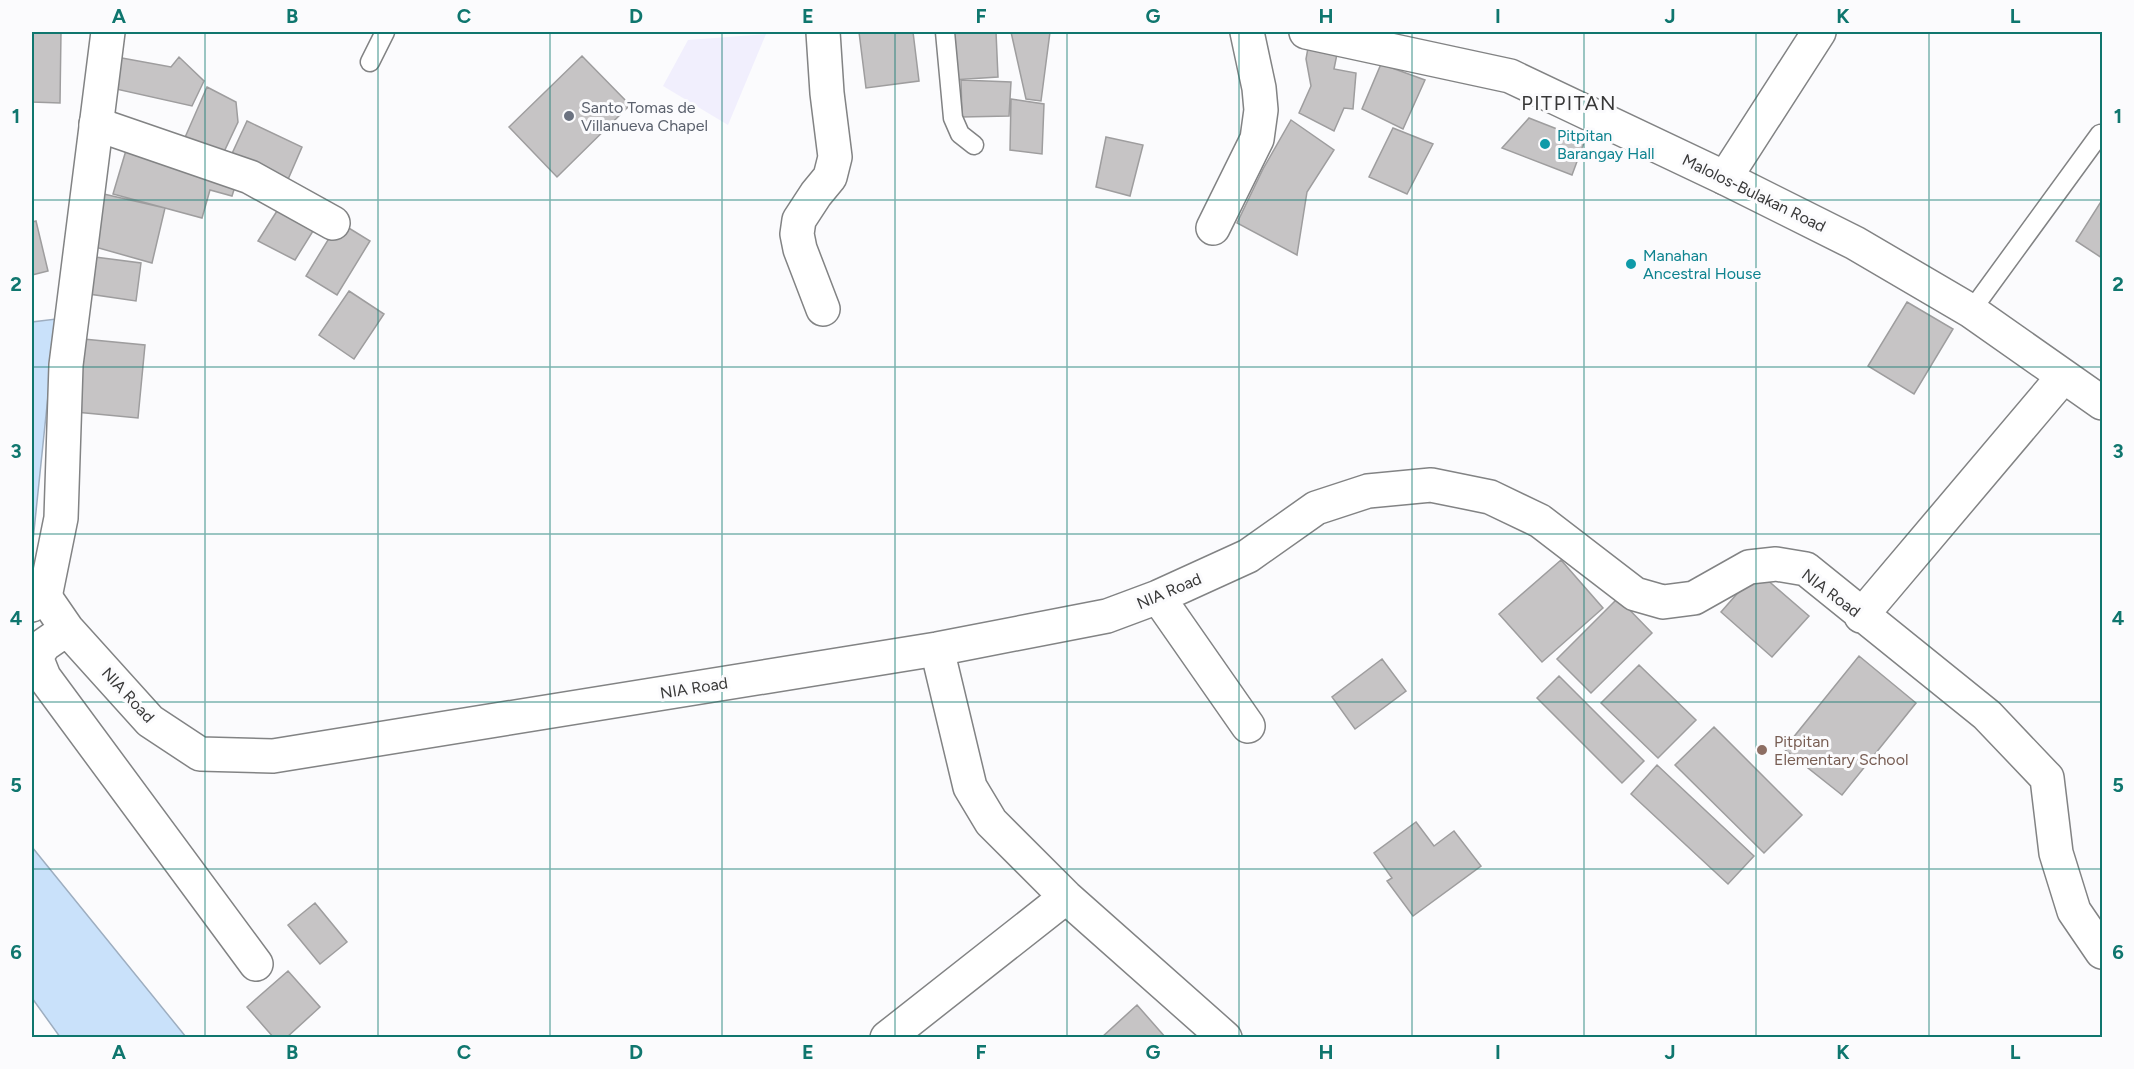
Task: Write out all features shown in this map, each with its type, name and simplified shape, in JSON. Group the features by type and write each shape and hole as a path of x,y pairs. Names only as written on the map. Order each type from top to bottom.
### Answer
{"street":[{"path":"38,601 61,518 66,364 108,32"},
{"path":"823,32 827,93 835,157 830,177 799,220 797,234 800,249 823,309"},
{"path":"1213,228 1257,139 1261,110 1260,99 1247,32"},
{"name":"Malolos-Bulakan Road","path":"1306,32 1510,76 1725,178 1855,243 1971,311 2103,403"},
{"path":"1725,178 1819,32"},
{"path":"96,124 250,177 333,223"},
{"path":"1861,616 2063,377"},
{"name":"NIA Road","path":"38,601 67,629 150,721 200,754 273,756 937,649 1107,616 1158,597 1248,556 1316,508 1368,491 1431,485 1490,497 1540,521 1635,594 1663,602 1694,597 1749,567 1776,564 1806,569 1861,616 1987,715 2047,778 2056,853 2074,910 2103,952"},
{"path":"1158,597 1248,726"},
{"path":"67,629 44,645 36,657 44,677 256,964"},
{"path":"937,649 970,788 991,822 1066,897 1225,1038"},
{"path":"887,1038 1066,897"}],"lane":[{"path":"370,62 385,32"},
{"path":"945,32 953,118 960,134 974,145"},
{"path":"1971,311 2100,134"}],"shaded area":[{"path":"766,34 728,125 663,86 688,40"}],"water":[{"path":"56,319 32,550 32,322"},
{"path":"32,847 186,1037 60,1037 32,998"}],"building":[{"path":"32,32 61,32 60,103 32,102"},
{"path":"859,32 913,32 919,81 866,88"},
{"path":"950,32 996,32 998,77 952,80"},
{"path":"1011,32 1050,32 1041,101 1026,99"},
{"path":"1308,48 1337,54 1334,69 1356,73 1353,109 1344,108 1334,131 1299,113 1311,86 1306,59"},
{"path":"111,56 171,67 179,57 204,81 192,106 107,87"},
{"name":"Santo Tomas de Villanueva Chapel","path":"582,56 630,105 557,177 509,127"},
{"path":"1381,64 1425,80 1403,129 1362,109"},
{"path":"961,80 1011,82 1009,116 962,117"},
{"path":"207,87 236,102 238,122 222,156 183,142"},
{"path":"1011,99 1044,104 1042,154 1010,150"},
{"name":"Pitpitan Barangay Hall","path":"1529,118 1585,140 1572,175 1502,148"},
{"path":"1291,120 1334,150 1307,192 1297,255 1237,223 1263,169"},
{"path":"247,121 302,147 286,184 230,158"},
{"path":"1393,128 1433,144 1407,194 1369,177"},
{"path":"1106,137 1143,145 1130,196 1096,187"},
{"path":"127,147 238,177 232,196 210,190 202,218 113,194"},
{"path":"95,192 165,208 152,263 88,245"},
{"path":"2102,200 2102,258 2076,241"},
{"path":"282,203 318,223 295,260 258,241"},
{"path":"36,221 48,271 32,275 32,222"},
{"path":"339,222 370,241 337,295 306,276"},
{"path":"95,257 141,263 136,301 89,294"},
{"path":"349,291 384,314 354,359 319,335"},
{"path":"1907,302 1953,329 1914,394 1868,366"},
{"path":"73,338 145,345 138,418 65,411"},
{"path":"1561,560 1603,608 1542,662 1499,614"},
{"path":"1757,571 1809,616 1772,657 1721,612"},
{"path":"1618,598 1652,633 1591,693 1557,659"},
{"path":"1859,656 1916,703 1842,795 1784,749"},
{"path":"1382,659 1406,691 1355,729 1332,697"},
{"path":"1639,665 1696,720 1658,758 1601,703"},
{"path":"1559,676 1644,761 1622,783 1537,698"},
{"path":"1714,727 1802,815 1764,853 1675,765"},
{"path":"1657,765 1754,856 1728,884 1631,794"},
{"path":"1416,822 1434,846 1454,831 1481,866 1413,916 1387,881 1392,878 1374,853"},
{"path":"315,903 347,942 320,964 288,925"},
{"path":"288,971 320,1007 286,1038 274,1038 247,1007"},
{"path":"1137,1005 1166,1038 1101,1038"}],"place":[{"name":"Santo Tomas de Villanueva Chapel","path":"569,116"},
{"name":"Pitpitan Barangay Hall","path":"1545,144"},
{"name":"Manahan Ancestral House","path":"1631,264"},
{"name":"Pitpitan Elementary School","path":"1762,750"}],"district":[{"name":"PITPITAN","path":"1569,103"}]}
